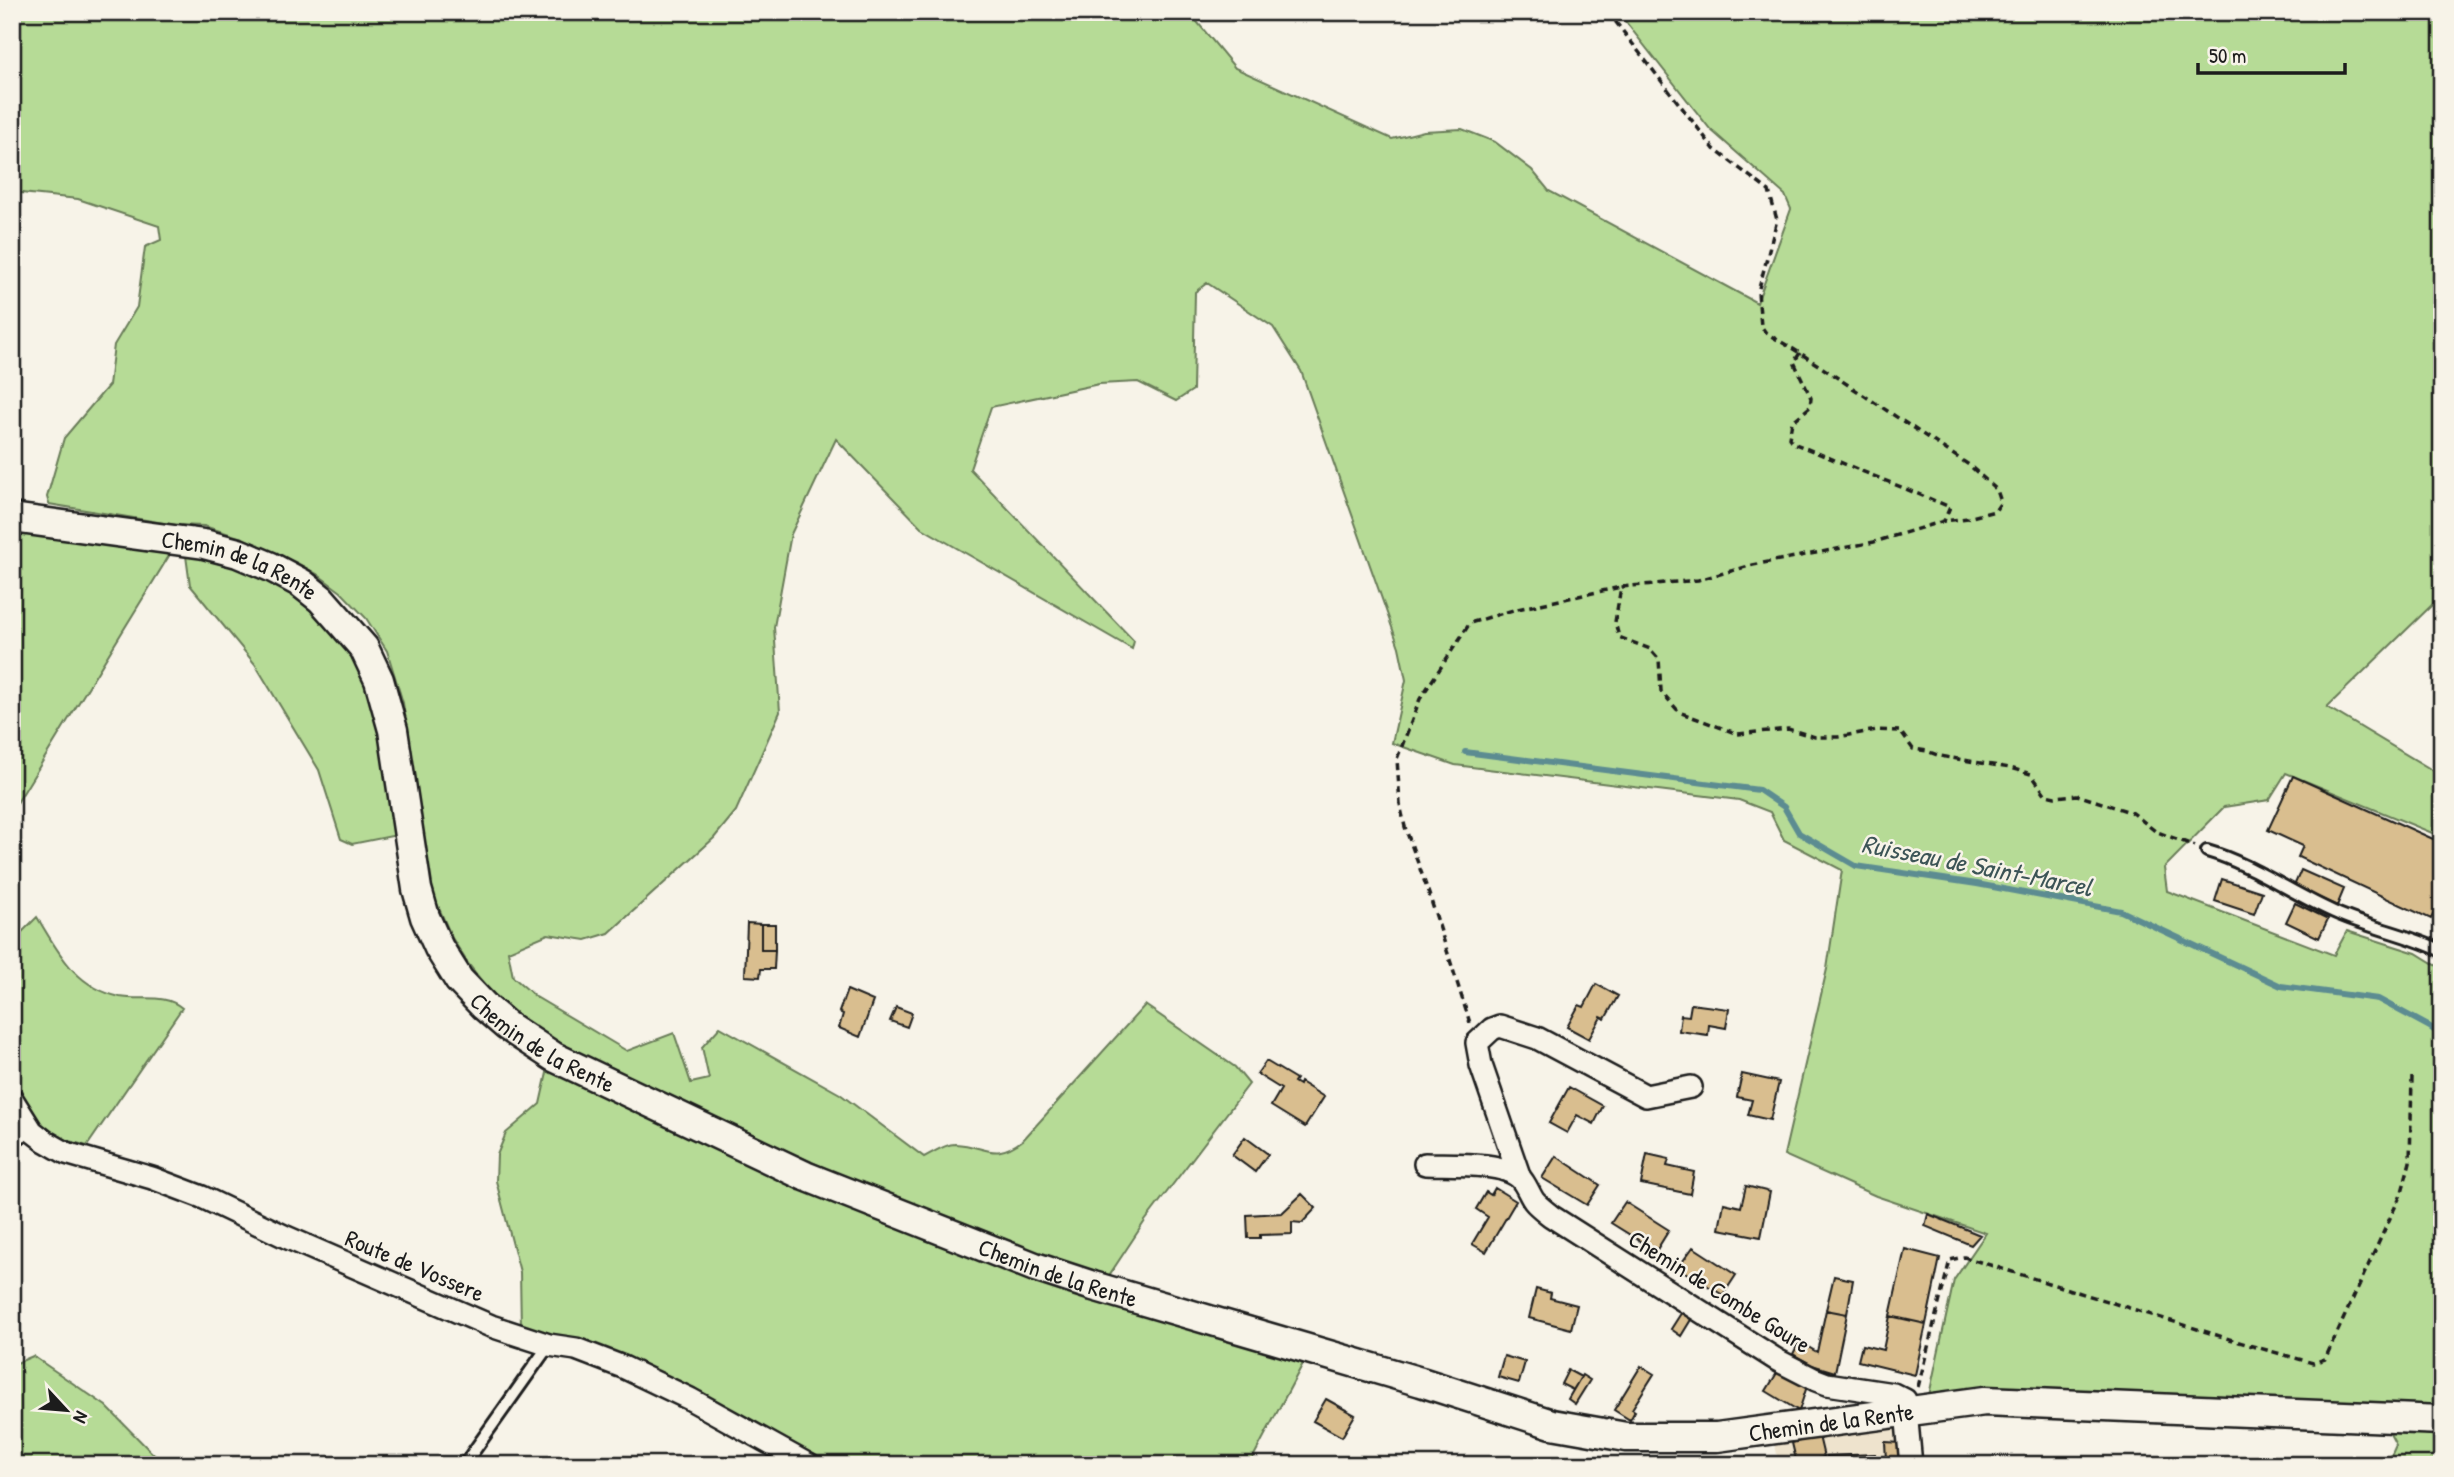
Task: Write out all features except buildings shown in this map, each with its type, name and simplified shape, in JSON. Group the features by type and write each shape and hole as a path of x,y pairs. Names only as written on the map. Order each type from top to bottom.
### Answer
{"street":[{"name":"Chemin de la Rente","path":"12,518 204,544 271,567 301,583 321,599 364,648 379,680 393,730 417,889 425,917 439,948 459,979 507,1026 554,1057 782,1165 891,1211 1093,1286 1421,1382 1552,1424 1626,1437 1717,1437 1906,1407 1985,1401 2442,1420"},
{"path":"1477,1043 1492,1029 1500,1026 1537,1038 1646,1096 1691,1087"},
{"name":"Chemin de Combe Goure","path":"1477,1043 1481,1065 1520,1178 1535,1203 1550,1216 1777,1360 1827,1384 1892,1394 1906,1407"},
{"name":"Route de Vossere","path":"12,1099 32,1131 66,1153 169,1184 454,1312 549,1345 576,1349 623,1367 690,1399 809,1465"},
{"path":"1425,1164 1488,1165 1502,1168 1520,1178"},
{"path":"1906,1407 1911,1465"}],"lane":[{"path":"2207,851 2230,858 2337,913 2427,943 2442,951"},
{"path":"12,1141 32,1131"},
{"path":"464,1465 549,1345"}],"path":[{"path":"1477,1043 1405,827 1400,804 1397,759 1420,699 1470,623 1513,610 1621,587 1698,580 1753,565 1874,542 1944,521 1995,511 2001,502 1997,490 1969,465 1766,333 1761,326 1758,292 1777,220 1769,191 1714,149 1608,12"},
{"path":"1800,353 1794,362 1811,398 1810,407 1792,422 1789,438 1793,443 1950,507 1944,521"},
{"path":"1621,587 1615,622 1619,637 1650,649 1659,659 1661,691 1679,712 1738,734 1788,729 1815,737 1826,737 1877,730 1900,731 1913,749 1940,757 2031,774 2046,795 2077,795 2133,813 2155,831 2207,851"},
{"path":"1906,1407 1917,1392 1950,1259 1964,1256 2249,1345 2313,1363 2325,1359 2402,1192 2410,1162 2412,1077"}],"shaded area":[{"path":"1893,1427 1899,1434 1906,1465 1779,1465 1774,1439"}],"green space":[{"path":"12,12 1189,12 1235,68 1392,139 1424,131 1462,129 1495,142 1532,170 1549,191 1757,303 1791,209 1785,195 1710,129 1618,12 2442,12 2442,614 2433,604 2327,707 2442,776 2442,837 2286,773 2269,800 2224,807 2164,868 2167,891 2334,955 2347,931 2416,953 2442,969 2442,1405 1998,1389 1928,1400 1954,1280 1986,1233 1876,1196 1784,1155 1827,969 1842,870 1784,840 1770,812 1739,800 1455,765 1392,743 1406,680 1399,647 1301,371 1273,327 1207,283 1195,292 1193,390 1176,401 1138,382 1099,384 991,407 970,469 1134,641 1132,649 922,528 836,439 791,534 774,627 780,712 736,811 714,838 609,933 586,940 548,934 508,951 513,977 536,997 627,1051 674,1033 691,1083 709,1079 702,1047 720,1027 840,1094 924,1157 951,1144 996,1152 1023,1140 1145,1005 1235,1067 1249,1084 1145,1221 1106,1280 1001,1244 847,1178 570,1052 534,1029 489,990 452,938 434,897 426,867 403,703 387,651 366,618 341,592 317,574 242,538 204,526 176,525 49,504 47,497 64,438 109,385 114,345 137,307 145,247 161,240 159,226 78,199 12,192"},
{"path":"12,531 172,551 12,811"},
{"path":"186,556 248,572 277,586 304,604 328,626 348,650 365,678 378,713 397,835 352,844 341,839 319,770 255,664 190,585"},
{"path":"37,917 70,967 91,985 120,997 161,999 182,1008 87,1146 60,1138 37,1124 26,1109 12,1077 12,942"},
{"path":"549,1064 841,1200 1307,1356 1249,1465 824,1465 734,1417 521,1328 520,1272 496,1181 497,1155 506,1133 540,1104"},
{"path":"33,1356 106,1406 164,1465 12,1465 12,1365"},
{"path":"2388,1430 2442,1432 2442,1465 2387,1465 2396,1445"}],"waterway":[{"name":"Ruisseau de Saint-Marcel","path":"1465,752 1759,790 1784,807 1799,833 1856,866 1977,884 2121,911 2281,986 2378,999 2442,1036"}]}
